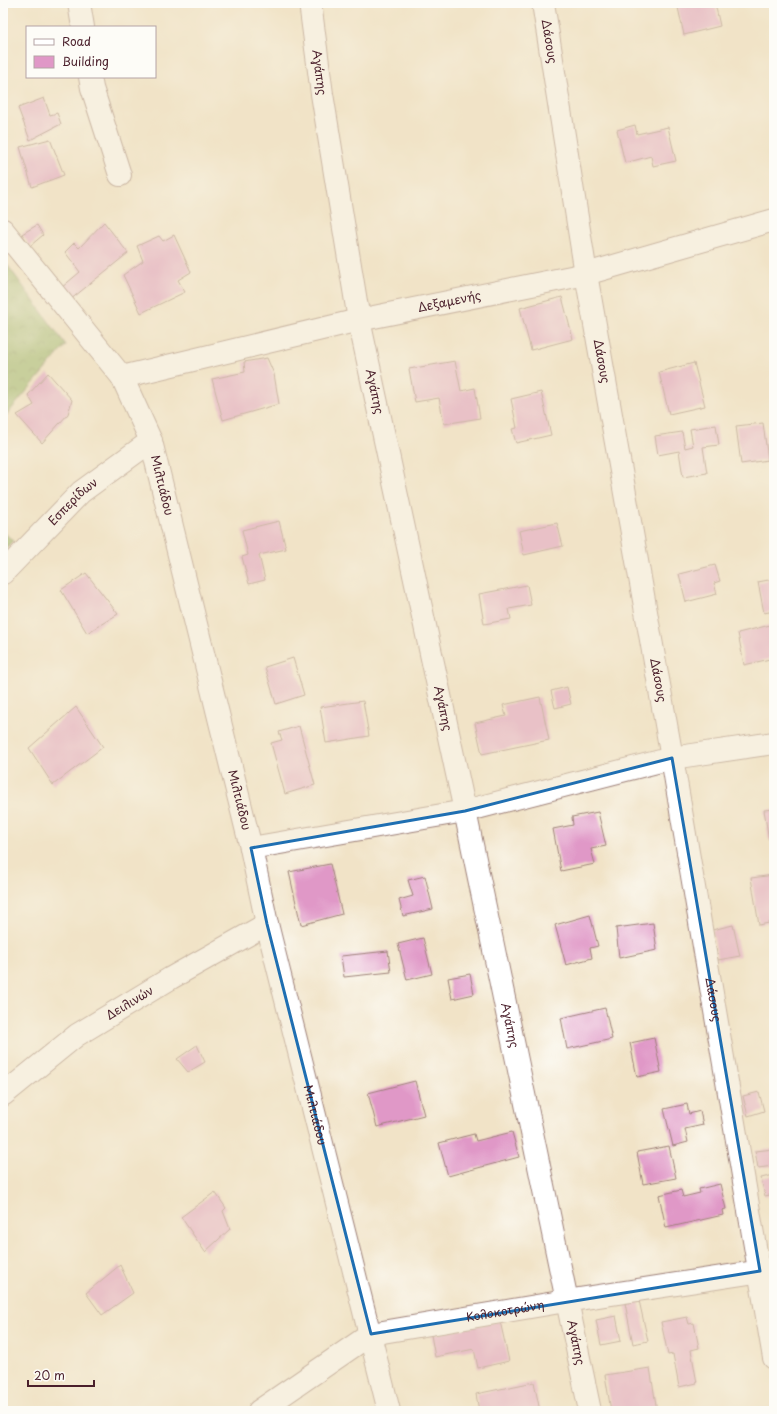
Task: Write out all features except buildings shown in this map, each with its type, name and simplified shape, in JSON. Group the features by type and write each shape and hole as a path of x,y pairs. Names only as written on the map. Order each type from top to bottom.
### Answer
{"street":[{"path":"79,3 83,26"},
{"name":"Αγάπης","path":"310,3 322,94 359,320 465,811 590,1411"},
{"name":"Δάσους","path":"543,3 586,274 672,758 767,1270 774,1358"},
{"path":"90,78 92,88 120,175"},
{"name":"Δεξαμενής","path":"122,377 359,320 586,274 774,220"},
{"name":"Μιλτιάδου","path":"3,230 122,377 151,441 251,848 267,924 371,1334 389,1411"},
{"name":"Εσπερίδων","path":"3,573 81,492 151,441"},
{"path":"251,848 465,811 672,758 774,743"},
{"name":"Δειλινών","path":"3,1095 77,1035 172,978 267,924"},
{"name":"Κολοκοτρώνη","path":"259,1411 371,1334 566,1301 767,1270"}],"highlighted area":[{"path":"672,758 760,1271 371,1334 267,924 251,848 465,811"}],"green space":[{"path":"3,259 66,345 3,419"},
{"path":"3,531 13,541 3,551"}]}
